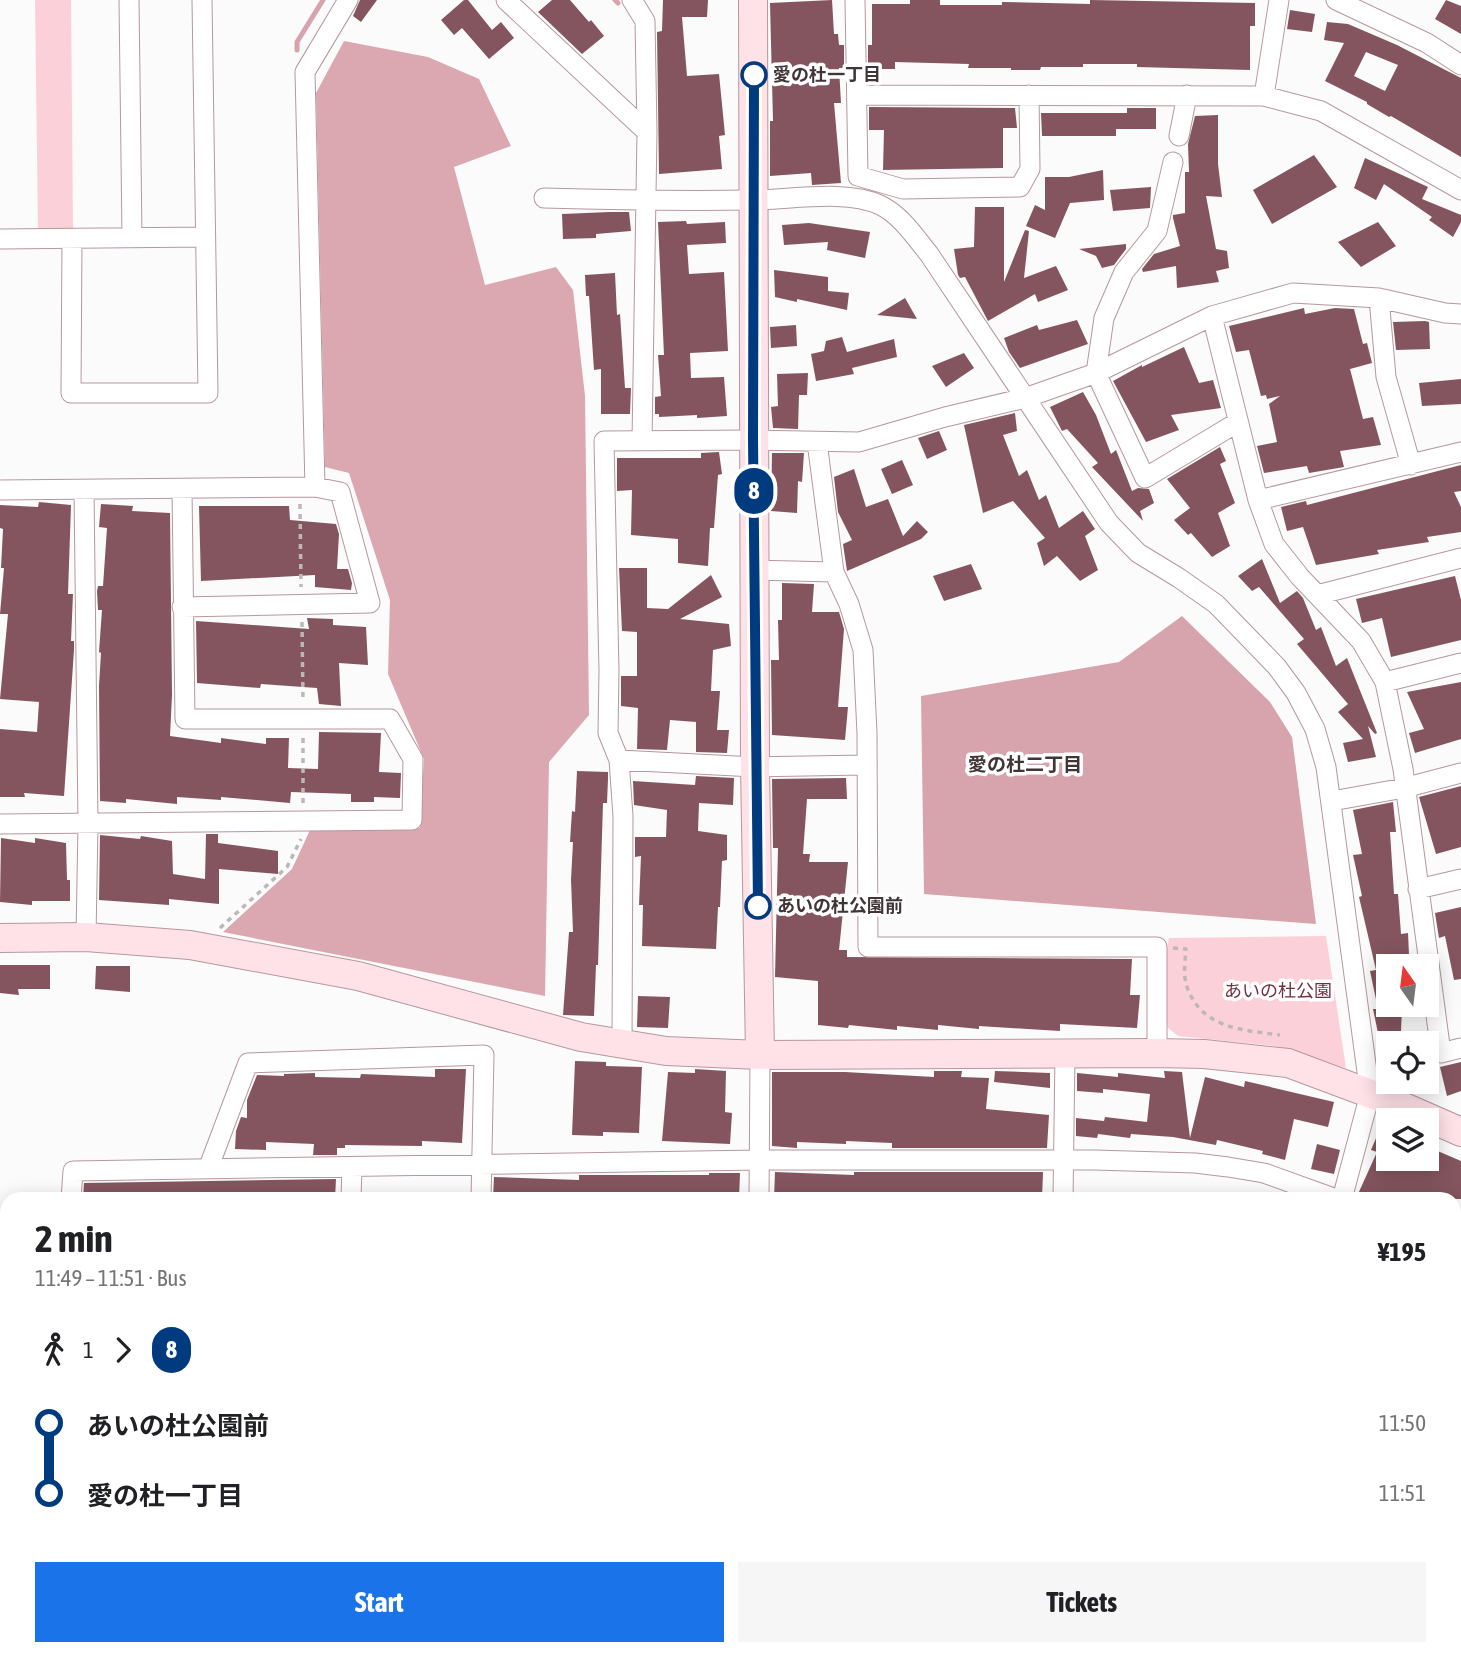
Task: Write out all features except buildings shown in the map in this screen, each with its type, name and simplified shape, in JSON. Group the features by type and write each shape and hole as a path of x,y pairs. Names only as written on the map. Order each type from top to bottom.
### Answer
{"street":[{"path":"129,0 132,237"},
{"path":"72,239 71,393 208,393 202,0"},
{"path":"307,487 306,72 348,0"},
{"path":"506,0 647,132"},
{"path":"632,0 645,21 647,132 642,441"},
{"path":"753,0 753,440 760,1055 759,1192"},
{"path":"855,0 858,176 904,189 1020,187 1030,169 1029,95"},
{"path":"1264,96 1279,0"},
{"path":"1336,0 1427,43 1461,65"},
{"path":"857,95 1264,96 1321,111 1461,190"},
{"path":"1178,136 1187,95"},
{"path":"1173,162 1157,231 1124,272 1104,318 1096,373 1145,478 1238,422"},
{"path":"544,198 755,200 834,197 881,205 901,221 929,254 1109,523 1138,553 1216,604 1276,667 1296,693 1315,729 1332,802 1370,1094 1344,1192"},
{"path":"0,239 205,237"},
{"path":"622,1044 623,816 619,760 608,733 604,441 859,442 945,417 1025,398 1096,373 1212,316 1293,293 1379,298 1461,314"},
{"path":"1379,298 1386,377 1411,465"},
{"path":"1212,316 1258,500 1274,544 1317,595 1362,641 1385,682 1403,769 1441,1053 1461,1048"},
{"path":"817,442 834,572 849,604 863,650 867,733 865,765 868,947 1157,947 1157,1053"},
{"path":"1258,500 1461,452"},
{"path":"0,490 307,487 340,492 370,603 182,607"},
{"path":"0,824 412,820 413,759 390,719 185,719 182,489"},
{"path":"84,490 88,824 86,937"},
{"path":"1317,595 1461,558"},
{"path":"754,570 834,572"},
{"path":"1385,682 1461,663"},
{"path":"619,760 755,767 865,765"},
{"path":"1332,802 1404,788 1461,773"},
{"path":"1418,889 1461,879"},
{"path":"0,939 86,937 200,947 358,976 581,1037 666,1051 760,1055 1157,1053 1204,1054 1287,1063 1461,1132"},
{"path":"1063,1192 1065,1054"},
{"path":"208,1169 248,1063 484,1055 481,1192"},
{"path":"72,1192 73,1171 758,1160 1176,1162 1264,1173 1317,1192"},
{"path":"351,1192 352,1167"}],"path":[{"path":"200,947 287,867 304,833 302,605 307,487"},
{"path":"1186,949 1187,988 1206,1015 1213,1021 1234,1028 1280,1035"}],"green space":[{"path":"35,0 71,0 73,231 38,231"},
{"name":"あいの杜公園","path":"1326,936 1346,1068 1274,1046 1178,1036 1167,1027 1169,938"}],"shaded area":[{"path":"344,41 428,57 479,79 511,146 454,167 485,285 556,267 573,290 585,396 589,715 549,762 545,996 223,932 292,869 310,830 420,828 424,759 388,674 390,600 349,473 325,467 316,93"},
{"path":"1182,616 1270,702 1292,737 1316,924 924,894 921,696 1119,662"}],"waterway":[{"path":"297,50 297,42 323,0"},
{"path":"615,0 618,3"}],"bus line":[{"name":"8","path":"754,75 753,440 758,906"}],"place":[{"name":"愛の杜一丁目","path":"754,75"},
{"name":"あいの杜公園前","path":"758,906"}],"district":[{"name":"愛の杜二丁目","path":"1025,764"}]}
